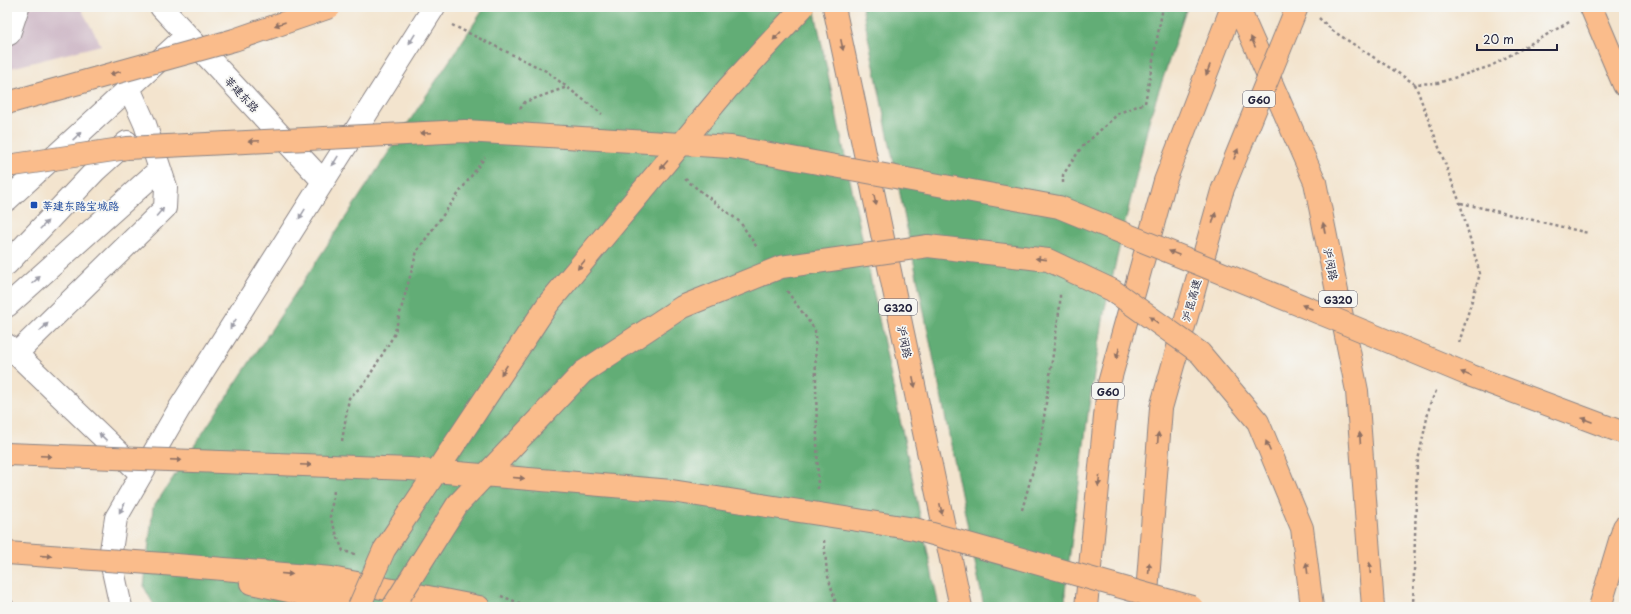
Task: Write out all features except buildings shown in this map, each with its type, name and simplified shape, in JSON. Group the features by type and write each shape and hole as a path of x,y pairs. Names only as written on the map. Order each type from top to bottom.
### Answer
{"highway":[{"path":"7,102 234,40 330,7"},
{"path":"359,607 384,550 548,304 728,88 803,7"},
{"name":"沪闵路","path":"834,7 961,607"},
{"name":"G60","path":"1086,607 1108,388 1165,180 1232,7"},
{"name":"沪闵路","path":"1238,7 1316,182 1357,391 1373,607"},
{"name":"沪昆高速","path":"1146,607 1161,408 1222,190 1297,7"},
{"path":"1584,12 1624,85"},
{"path":"7,166 127,148 465,131 731,147 1059,206 1469,376 1624,433"},
{"path":"393,607 456,505 583,372 682,307 781,267 928,246 1048,260 1112,290 1200,353 1258,422 1302,528 1312,607"},
{"path":"7,454 410,469 672,492 915,529 1192,607"},
{"path":"1600,607 1624,527"},
{"path":"7,553 331,578 479,607"},
{"path":"164,564 364,607"}],"street":[{"path":"7,35 9,34 18,7"},
{"name":"莘建东路","path":"161,7 323,181"},
{"path":"120,607 110,557 116,518 179,409 431,10"},
{"path":"7,200 187,35"},
{"path":"129,88 145,124 166,187 165,208 12,350 141,474"},
{"path":"7,264 96,170 145,124"},
{"path":"7,306 160,169"}],"path":[{"path":"431,10 546,71 604,116"},
{"path":"1317,16 1333,31 1416,84 1438,82 1491,66 1571,21 1584,12"},
{"path":"515,115 525,102 567,87"},
{"path":"342,443 349,398 365,383 394,335 417,252 487,154"},
{"path":"684,178 740,222 762,254"},
{"path":"1460,202 1588,233"},
{"path":"784,286 815,330 818,492"},
{"path":"334,487 330,517 344,551 358,555"},
{"path":"823,536 827,573 837,607"},
{"path":"496,594 530,607"}],"shaded area":[{"path":"7,7 80,7 101,45 7,69"}],"green space":[{"path":"485,7 814,7 939,607 155,607 144,587 153,508"},
{"path":"862,7 1187,7 1150,117 1105,308 1089,406 1065,592 1066,607 984,607"}],"railway":[{"path":"7,595 13,607"}],"place":[{"name":"莘建东路宝城路","path":"34,205"}]}
